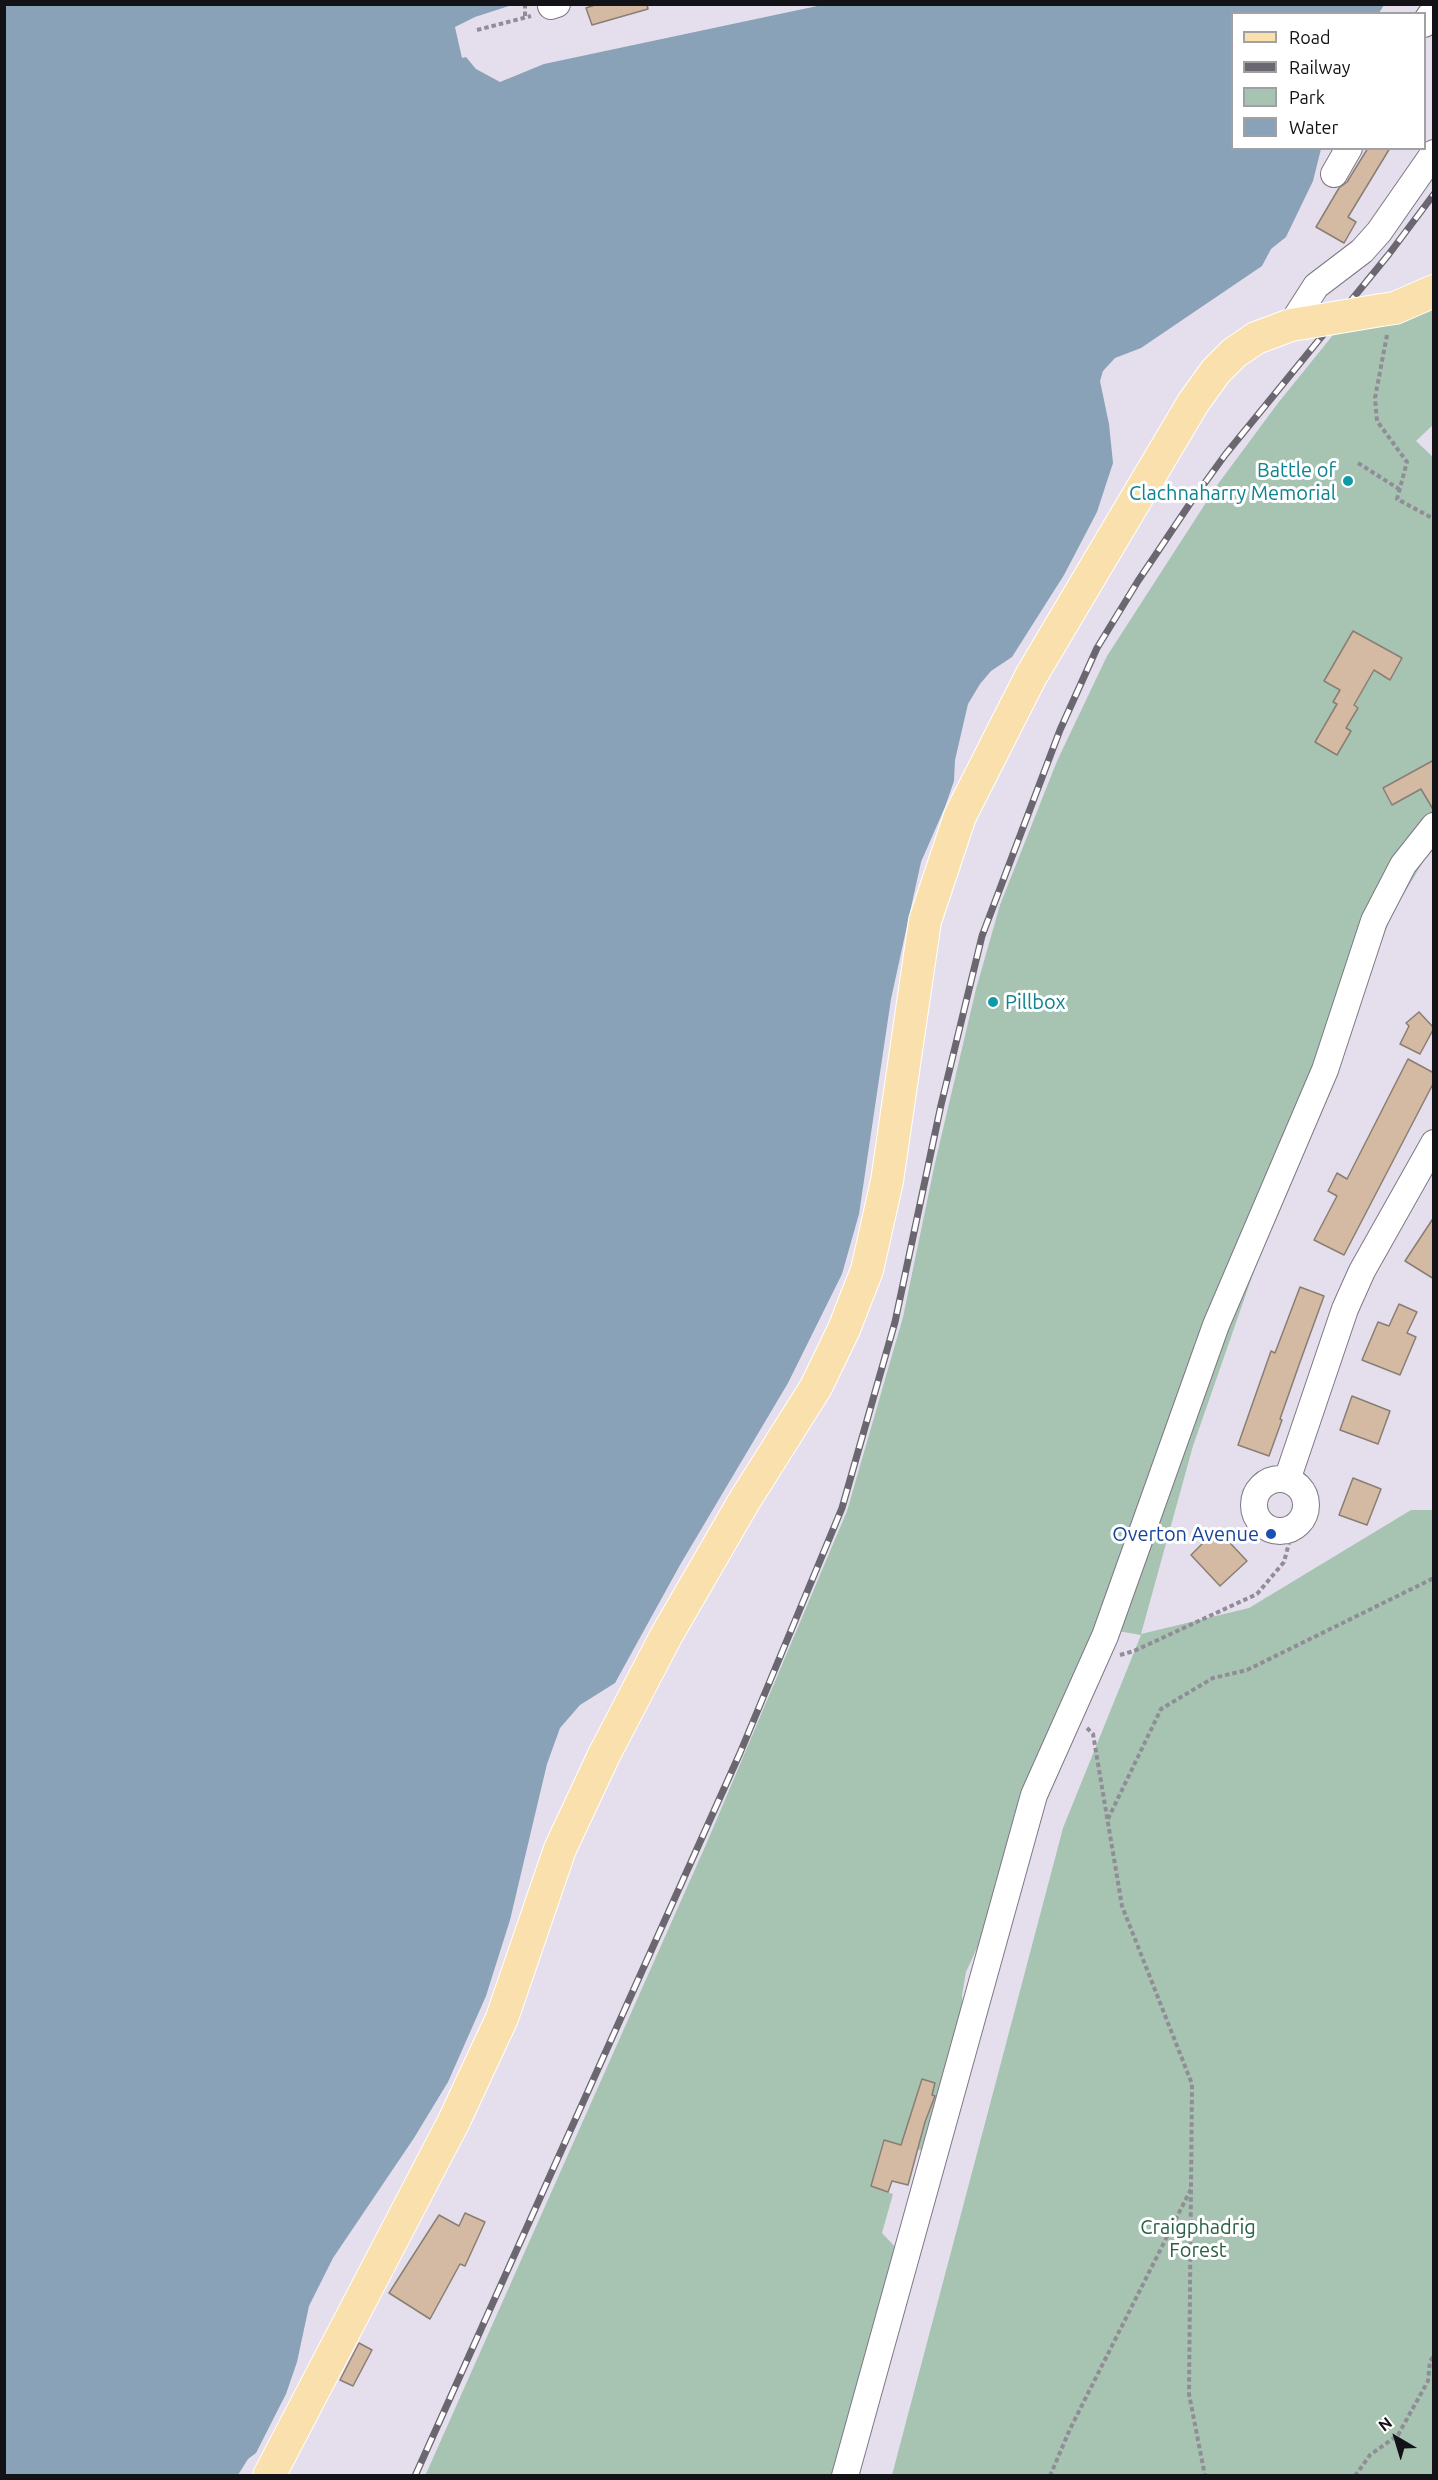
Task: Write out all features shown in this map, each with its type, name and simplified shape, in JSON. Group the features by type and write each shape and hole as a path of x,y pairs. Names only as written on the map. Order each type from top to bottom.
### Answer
{"main road":[{"path":"269,2475 454,2121 502,2018 560,1849 604,1755 666,1636 743,1503 816,1387 844,1329 867,1270 887,1181 926,921 960,816 1032,676 1193,403 1216,371 1234,353 1256,338 1297,324 1388,309 1434,291"}],"street":[{"path":"1426,22 1434,9"},
{"path":"1334,174 1348,150"},
{"path":"1297,324 1316,286 1362,251 1379,232 1434,153"},
{"path":"845,2475 1034,1795 1105,1636 1216,1325 1325,1071 1374,921 1403,865 1434,826"},
{"path":"1287,1480 1345,1309 1362,1271 1434,1143"},
{"path":"1287,1480 1301,1490 1305,1498 1304,1515 1293,1528 1276,1531 1261,1524 1254,1509 1257,1492 1270,1481 1287,1480"}],"path":[{"path":"525,4 525,19"},
{"path":"477,30 525,19 554,5"},
{"path":"1388,309 1375,398 1377,421 1407,462 1397,499 1434,519"},
{"path":"1358,463 1399,489"},
{"path":"1093,1662 1134,1651 1257,1594 1284,1562 1293,1528"},
{"path":"1107,1820 1161,1709 1213,1678 1247,1670 1434,1578"},
{"path":"1070,1712 1093,1734 1122,1906 1192,2084 1189,2394 1205,2475"},
{"path":"1050,2475 1070,2428 1191,2188"},
{"path":"1355,2475 1370,2455 1398,2435 1428,2381 1430,2361 1434,2356"}],"green space":[{"name":"Craigphadrig Forest","path":"1433,305 1433,425 1416,441 1434,458 1433,845 1392,914 1261,1251 1193,1446 1141,1634 1249,1608 1411,1510 1433,1510 1433,2475 892,2475 1063,1828 1141,1635 1100,1628 987,1926 966,1972 962,1995 963,2012 928,2152 883,2140 871,2186 893,2194 882,2233 900,2252 837,2475 425,2476 708,1840 847,1511 903,1317 935,1163 976,989 1000,905 1057,761 1107,656 1218,484 1278,403 1337,330"}],"water":[{"path":"5,4 512,5 475,17 455,27 462,58 466,57 476,69 500,82 544,64 822,5 1384,5 1380,12 1231,12 1231,150 1321,150 1313,181 1286,237 1271,249 1262,266 1141,348 1115,358 1103,371 1100,381 1109,424 1113,463 1097,512 1064,575 1012,657 991,671 968,704 955,760 954,781 921,862 891,999 859,1214 842,1274 788,1383 680,1565 615,1683 580,1705 560,1728 547,1764 510,1920 486,1996 448,2082 414,2138 333,2258 309,2306 297,2362 286,2394 256,2453 248,2459 238,2475 5,2475"}],"building":[{"path":"598,4 647,4 648,9 592,25 586,8"},
{"path":"1367,150 1389,150 1348,217 1356,222 1344,243 1316,227 1339,188 1347,182"},
{"path":"1353,631 1402,658 1390,680 1374,670 1354,705 1358,708 1346,728 1351,731 1337,755 1315,742 1337,704 1333,702 1340,690 1324,681"},
{"path":"1434,760 1434,811 1421,789 1392,805 1383,788"},
{"path":"1419,1012 1434,1028 1420,1054 1400,1044 1409,1026 1406,1023"},
{"path":"1408,1059 1434,1073 1434,1082 1344,1255 1314,1240 1337,1196 1328,1191 1337,1173 1347,1179"},
{"path":"1434,1217 1434,1279 1405,1261"},
{"path":"1300,1287 1324,1296 1269,1456 1238,1445 1271,1351 1275,1353"},
{"path":"1399,1304 1417,1312 1407,1333 1416,1337 1400,1375 1362,1360 1378,1322 1389,1326"},
{"path":"1352,1396 1390,1411 1378,1444 1340,1430"},
{"path":"1353,1478 1381,1489 1367,1525 1339,1515"},
{"path":"1217,1529 1247,1561 1220,1586 1191,1555"},
{"path":"922,2079 935,2083 932,2095 935,2096 925,2122 908,2185 892,2181 888,2192 871,2186 884,2140 901,2145"},
{"path":"465,2213 485,2222 465,2266 460,2264 430,2319 389,2293 439,2215 459,2226"},
{"path":"359,2343 372,2350 353,2386 340,2380"}],"railway":[{"path":"415,2476 740,1753 842,1508 895,1322 941,1105 982,936 1060,730 1097,648 1191,502 1225,455 1389,254 1434,194"}],"place":[{"name":"Battle of Clachnaharry Memorial","path":"1348,481"},
{"name":"Pillbox","path":"993,1002"},
{"name":"Overton Avenue","path":"1271,1534"}]}
